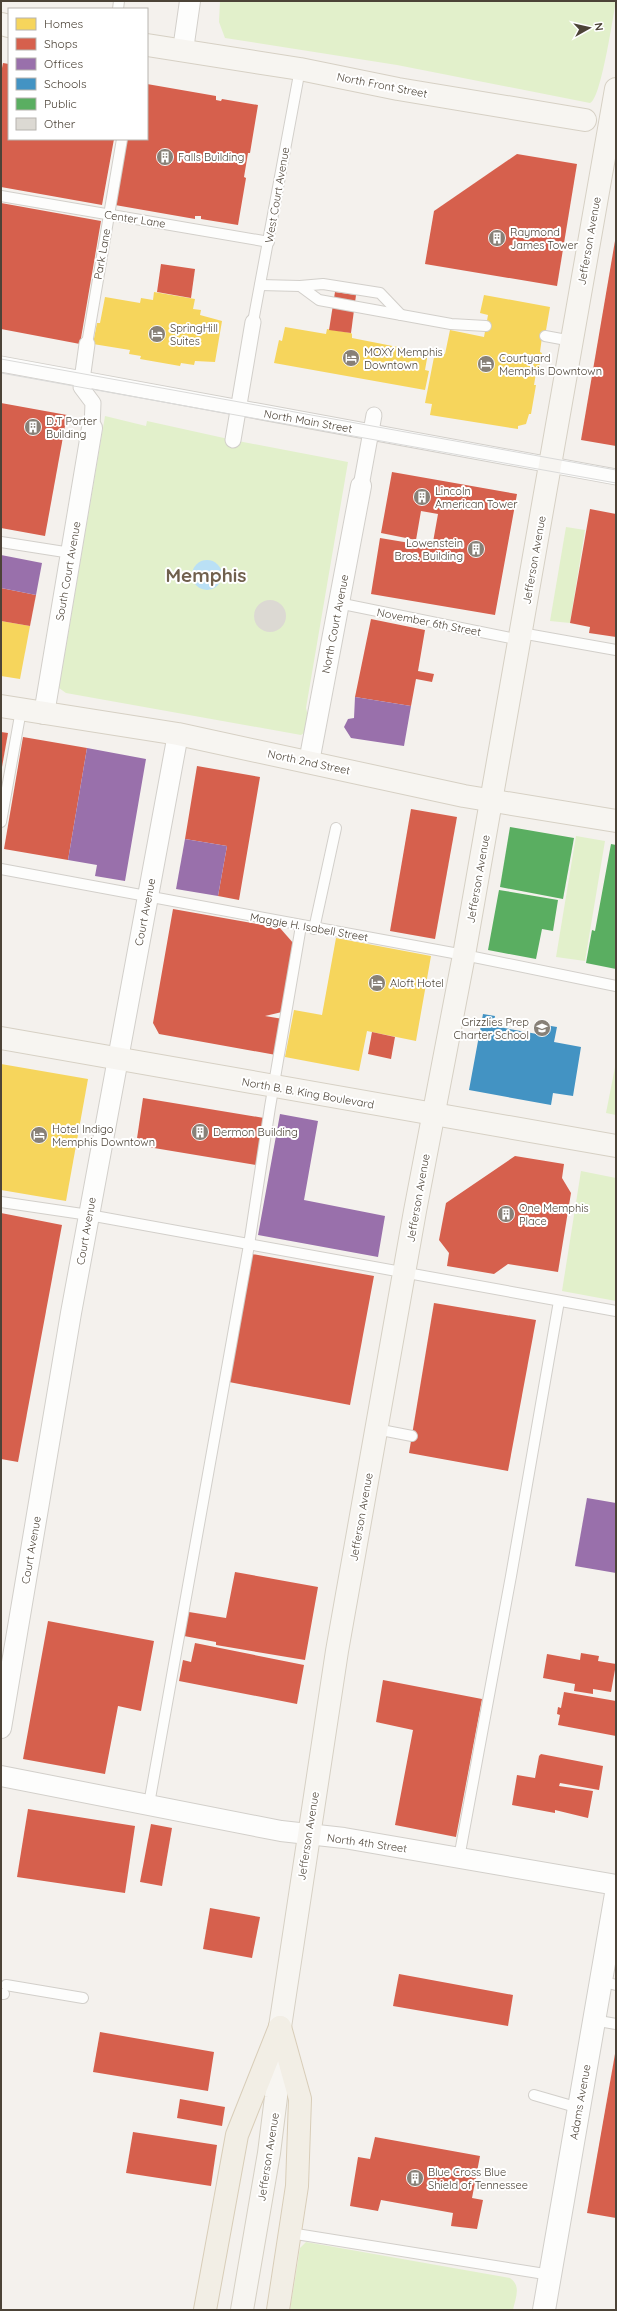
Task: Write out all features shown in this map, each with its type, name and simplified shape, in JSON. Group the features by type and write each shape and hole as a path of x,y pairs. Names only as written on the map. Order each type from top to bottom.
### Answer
{"main road":[{"name":"North Front Street","path":"148,46 183,50 300,69 398,89 585,120"},
{"name":"Jefferson Avenue","path":"242,2310 269,2154 276,2097 280,2026 338,1643 404,1273 492,801 572,341 613,125 616,89"},
{"name":"North 2nd Street","path":"11,708 178,734 492,801 616,821"},
{"name":"North B. B. King Boulevard","path":"1,1038 616,1146"},
{"path":"278,2310 297,2186 300,2099 280,2026"},
{"path":"205,2310 237,2135 280,2026"}],"street":[{"path":"183,50 190,1"},
{"name":"North Front Street","path":"585,120 613,125"},
{"path":"233,440 253,322"},
{"path":"87,344 82,387 93,403 92,428"},
{"name":"North Main Street","path":"1,364 238,409 551,466 616,476"},
{"path":"361,486 374,415"},
{"name":"South Court Avenue","path":"44,714 92,428"},
{"name":"North Court Avenue","path":"309,762 361,486"},
{"name":"Court Avenue","path":"1,1728 89,1214 178,734"},
{"name":"North 4th Street","path":"1,1776 308,1836 344,1838 616,1885"},
{"name":"Adams Avenue","path":"544,2310 593,2020 608,1983 616,1894"}],"lane":[{"name":"West Court Avenue","path":"253,322 300,69"},
{"name":"Park Lane","path":"87,344 122,140"},
{"name":"Center Lane","path":"1,196 109,216 269,242"},
{"path":"260,284 300,286 323,284 380,293 401,315"},
{"path":"300,286 320,300 462,325 486,326"},
{"path":"545,336 572,341"},
{"path":"1,542 71,553"},
{"name":"November 6th Street","path":"338,603 520,637 616,650"},
{"path":"1,822 11,708"},
{"path":"314,929 336,828"},
{"name":"Maggie H. Isabell Street","path":"1,869 314,929 464,955 616,986"},
{"path":"149,1804 249,1245 301,926"},
{"path":"1,1202 89,1214 249,1245 616,1311"},
{"path":"459,1858 511,1576 558,1301"},
{"path":"376,1429 412,1436"},
{"path":"4,1987 82,1998"},
{"path":"593,2020 616,2024"},
{"path":"534,2095 578,2108"},
{"path":"290,2233 551,2275"}],"green space":[{"path":"220,1 616,1 602,73 594,98 590,103 397,65 225,38 219,22"},
{"path":"105,416 146,426 147,421 233,440 348,462 306,708 309,720 304,733 301,735 66,693 59,688"},
{"path":"566,527 585,530 570,623 550,621"},
{"path":"576,836 605,841 585,961 556,957"},
{"path":"616,1062 616,1115 606,1113"},
{"path":"581,1171 616,1178 616,1301 562,1291"},
{"path":"306,2242 510,2278 514,2281 517,2289 513,2310 290,2310 300,2248"}],"water":[{"path":"207,560 217,565 222,575 217,585 207,590 197,585 192,575 197,565"}],"building: Homes":[{"name":"SpringHill Suites","path":"154,292 195,299 193,309 201,310 200,315 222,321 215,362 195,361 194,365 181,363 180,366 140,359 141,356 129,354 130,350 93,344 97,323 100,323 105,297 140,303 141,298 153,300"},
{"name":"Courtyard Memphis Downtown","path":"484,295 550,307 545,336 542,337 540,352 542,353 538,373 536,373 534,385 536,385 531,414 529,414 526,424 518,426 518,429 430,415 432,404 425,403 435,352 445,354 450,330 484,337 488,315 480,313"},
{"name":"MOXY Memphis Downtown","path":"285,327 326,334 327,329 351,333 352,338 428,353 425,370 429,371 425,390 274,363 279,340 282,341"},
{"path":"1,621 30,626 20,679 1,676"},
{"name":"Aloft Hotel","path":"336,938 431,956 416,1041 367,1031 359,1071 285,1057 294,1010 322,1015"},
{"name":"Hotel Indigo Memphis Downtown","path":"1,1064 88,1079 66,1201 1,1190"}],"building: Shops":[{"path":"3,63 8,64 8,140 114,140 102,205 1,187 1,73"},
{"name":"Falls Building","path":"148,84 216,96 216,100 221,101 222,99 258,105 250,153 248,153 244,177 246,178 238,225 201,219 201,216 195,216 195,219 115,205 127,140 148,140"},
{"name":"Raymond James Tower","path":"517,154 577,164 557,286 425,264 434,211"},
{"path":"1,203 101,221 80,344 1,329"},
{"path":"616,235 616,446 581,440"},
{"path":"161,264 195,269 191,298 157,292"},
{"path":"335,292 356,295 351,333 329,330"},
{"path":"1,403 67,415 45,536 1,528"},
{"path":"392,472 517,494 495,615 371,594 380,538 446,549 447,544 433,542 438,514 421,511 416,540 381,533"},
{"path":"590,509 616,514 616,637 589,633 590,627 570,623"},
{"path":"1,588 36,595 30,626 1,621"},
{"path":"371,619 425,630 418,671 434,674 432,682 416,679 411,706 355,697"},
{"path":"1,732 8,733 2,767 1,766"},
{"path":"23,737 87,748 68,860 4,849"},
{"path":"197,766 260,777 239,900 218,896 227,846 185,839"},
{"path":"411,809 457,817 435,939 390,931"},
{"path":"173,909 280,928 294,944 282,1012 265,1016 283,1019 276,1055 159,1034 153,1023"},
{"path":"372,1032 395,1037 391,1059 368,1054"},
{"name":"Dermon Building","path":"143,1098 264,1118 256,1165 136,1145"},
{"name":"One Memphis Place","path":"515,1156 564,1164 562,1178 571,1193 558,1272 508,1264 494,1274 447,1266 449,1253 439,1240 446,1203"},
{"path":"1,1213 62,1225 18,1462 1,1459"},
{"path":"252,1254 374,1276 350,1405 229,1382"},
{"path":"434,1303 536,1320 508,1471 409,1453"},
{"path":"235,1572 318,1587 305,1660 216,1645 216,1642 184,1636 189,1612 226,1618"},
{"path":"48,1621 154,1641 141,1711 118,1706 105,1774 23,1759"},
{"path":"195,1643 304,1665 297,1704 179,1681 183,1660 191,1662"},
{"path":"581,1653 599,1656 598,1661 616,1664 611,1692 593,1689 593,1694 574,1691 575,1684 543,1678 547,1654 580,1660"},
{"path":"383,1680 482,1699 456,1837 395,1825 413,1730 376,1722"},
{"path":"564,1692 616,1701 616,1736 558,1725 560,1715 557,1714 558,1707 561,1708"},
{"path":"541,1754 603,1766 599,1790 560,1783 559,1786 593,1791 588,1818 555,1810 555,1813 512,1805 517,1775 535,1778 539,1756"},
{"path":"28,1809 135,1826 125,1893 17,1877"},
{"path":"151,1824 172,1828 162,1886 140,1882"},
{"path":"210,1908 260,1917 252,1958 203,1949"},
{"path":"399,1974 513,1995 508,2026 393,2006"},
{"path":"100,2032 214,2052 208,2091 93,2072"},
{"path":"616,2054 616,2218 587,2213"},
{"path":"180,2099 225,2107 222,2126 177,2118"},
{"path":"133,2132 217,2145 211,2186 126,2173"},
{"name":"Blue Cross Blue Shield of Tennessee","path":"375,2137 480,2156 472,2198 483,2200 477,2229 451,2226 453,2213 381,2200 378,2211 350,2206 358,2157 370,2159"}],"building: Offices":[{"path":"1,555 42,563 36,595 1,588"},
{"path":"355,697 411,706 404,746 351,738 344,727 348,719 354,718"},
{"path":"87,748 146,759 125,881 95,876 97,865 68,860"},
{"path":"185,839 227,846 218,896 176,889"},
{"path":"280,1114 318,1121 304,1200 385,1216 378,1257 258,1235"},
{"path":"587,1498 616,1503 616,1573 575,1566"}],"building: Schools":[{"path":"483,1014 495,1016 493,1026 537,1034 539,1024 557,1027 554,1042 581,1047 573,1096 553,1093 551,1105 469,1090"}],"building: Public":[{"path":"510,827 574,838 563,899 500,887"},
{"path":"611,844 616,845 616,969 586,963 592,930 595,931"},
{"path":"499,890 558,900 553,931 542,929 536,959 488,950"}],"building: Other":[{"path":"267,600 273,600 282,604 286,616 282,628 273,632 267,632 258,628 254,619 254,613 258,604"}],"tram line":[{"path":"1,359 616,470"},
{"path":"1,373 616,483"}],"place":[{"name":"Falls Building","path":"165,157"},
{"name":"Raymond James Tower","path":"497,238"},
{"name":"SpringHill Suites","path":"157,334"},
{"name":"MOXY Memphis Downtown","path":"351,358"},
{"name":"Courtyard Memphis Downtown","path":"486,364"},
{"name":"D.T Porter Building","path":"33,427"},
{"name":"Lincoln American Tower","path":"422,497"},
{"name":"Lowenstein Bros. Building","path":"476,549"},
{"name":"Aloft Hotel","path":"377,983"},
{"name":"Grizzlies Prep Charter School","path":"542,1028"},
{"name":"Dermon Building","path":"200,1132"},
{"name":"Hotel Indigo Memphis Downtown","path":"39,1135"},
{"name":"One Memphis Place","path":"506,1214"},
{"name":"Blue Cross Blue Shield of Tennessee","path":"415,2178"}],"district":[{"name":"Memphis","path":"206,575"}]}
